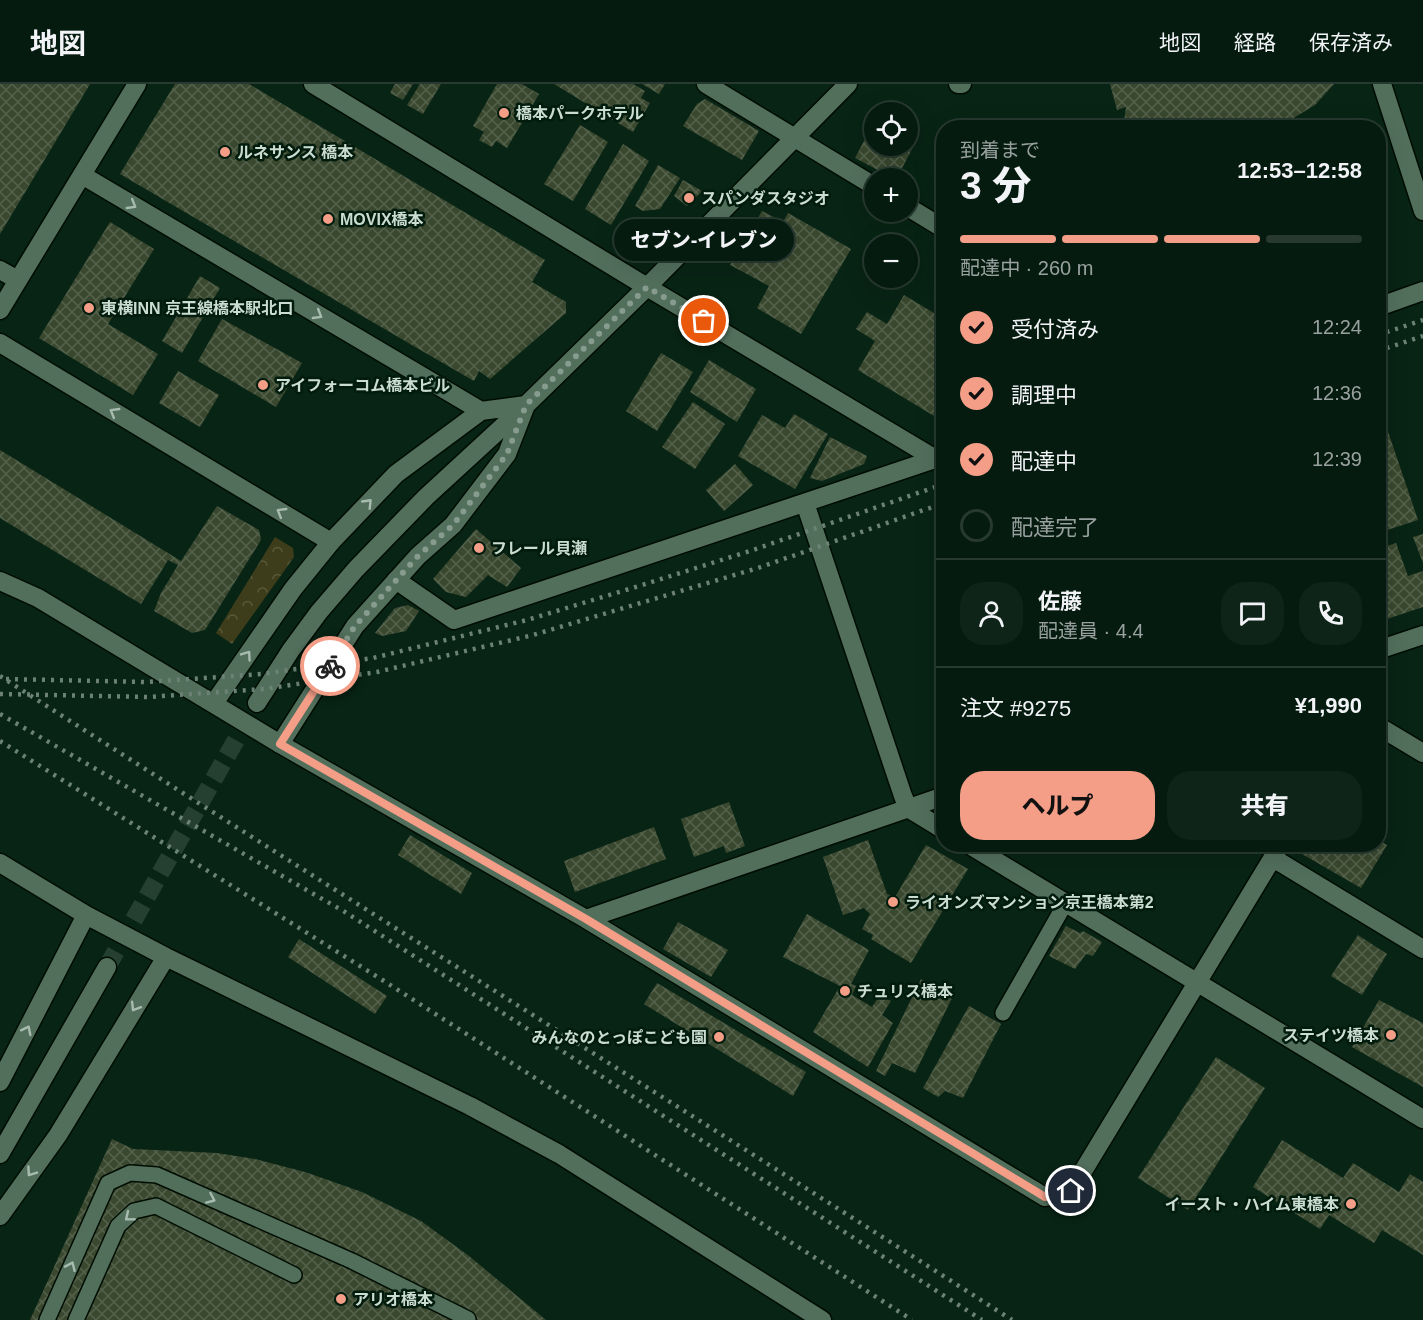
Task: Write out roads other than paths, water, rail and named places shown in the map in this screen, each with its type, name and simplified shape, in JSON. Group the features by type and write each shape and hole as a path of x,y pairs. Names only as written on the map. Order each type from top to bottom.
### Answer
{"street":[{"path":"0,310 137,84"},
{"path":"313,84 647,287 936,457"},
{"path":"706,84 864,180"},
{"path":"257,704 291,650 356,568 426,497 526,405 647,287 848,84"},
{"path":"1382,84 1418,180 1423,211"},
{"path":"82,175 481,411"},
{"path":"918,213 936,224"},
{"path":"0,270 18,280"},
{"path":"1386,304 1423,291"},
{"path":"0,344 332,542"},
{"path":"214,704 293,589 332,542 396,474 481,411 526,405"},
{"path":"280,744 355,626 418,556 453,525 507,454 526,405"},
{"path":"396,580 454,620 936,462"},
{"path":"805,503 909,808 936,825"},
{"path":"0,581 38,598 280,744 586,919 1045,1197 1071,1191 1276,852"},
{"path":"1386,647 1423,635"},
{"path":"1386,731 1423,753"},
{"path":"586,919 936,799"},
{"path":"981,852 1423,1119"},
{"path":"1278,852 1423,949"},
{"path":"0,863 86,915 166,957 470,1106 559,1154 822,1320"},
{"path":"0,1082 8,1052 86,915"},
{"path":"0,1216 58,1135 166,957"},
{"path":"0,1154 108,967"}],"lane":[{"path":"1003,1013 1065,904"},
{"path":"47,1320 108,1183 130,1173 157,1175 352,1261 468,1319"},
{"path":"76,1320 118,1226 134,1211 156,1206 294,1275"}],"tunnel":[{"path":"107,967 257,703"}],"railway":[{"path":"1386,332 1423,320"},
{"path":"1386,348 1423,336"},
{"path":"6,679 146,682 262,674 373,658 527,620 639,586 750,551 936,487"},
{"path":"0,694 148,697 264,689 377,672 533,635 758,568 936,506"},
{"path":"0,676 1012,1320"},
{"path":"0,714 345,912 982,1320"},
{"path":"0,741 384,981 912,1320"}],"place":[{"name":"橋本パークホテル","path":"504,113"},
{"name":"ルネサンス 橋本","path":"225,152"},
{"name":"スパンダスタジオ","path":"689,198"},
{"name":"MOVIX橋本","path":"328,219"},
{"name":"東横INN 京王線橋本駅北口","path":"89,308"},
{"name":"セブン-イレブン","path":"704,321"},
{"name":"アイフォーコム橋本ビル","path":"263,385"},
{"name":"フレール貝瀬","path":"479,548"},
{"name":"ライオンズマンション京王橋本第2","path":"893,902"},
{"name":"チュリス橋本","path":"845,991"},
{"name":"ステイツ橋本","path":"1391,1035"},
{"name":"みんなのとっぽこども園","path":"719,1037"},
{"name":"イースト・ハイム東橋本","path":"1351,1204"},
{"name":"アリオ橋本","path":"341,1299"}]}
